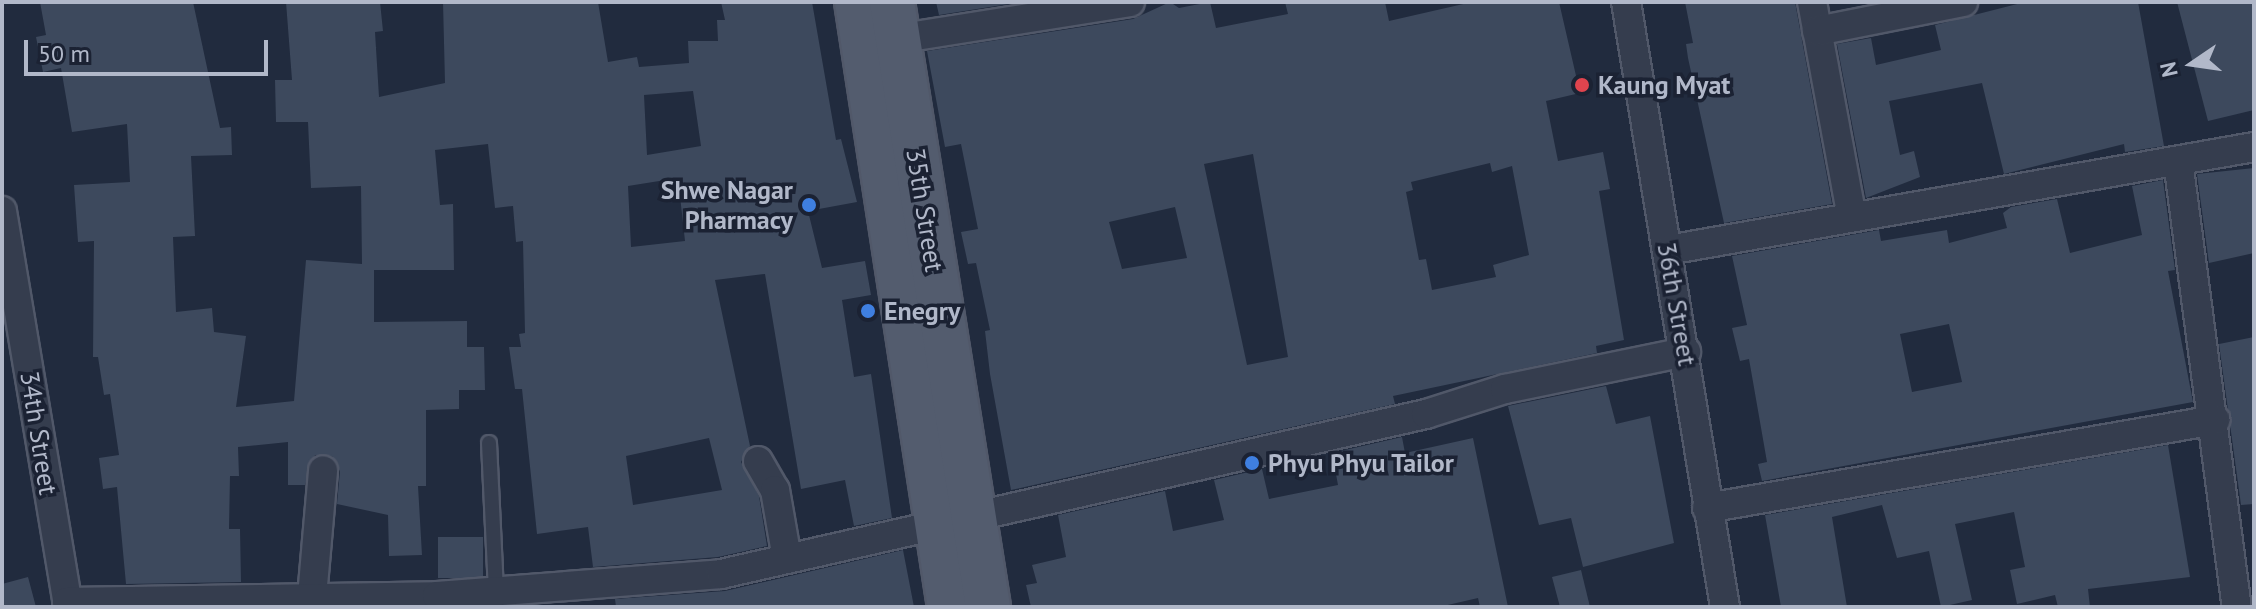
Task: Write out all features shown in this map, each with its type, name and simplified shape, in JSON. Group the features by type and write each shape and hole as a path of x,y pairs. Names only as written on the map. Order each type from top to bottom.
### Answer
{"main road":[{"name":"35th Street","path":"878,22 956,520 988,607"},
{"name":"35th Street","path":"950,607 956,520"}],"street":[{"path":"878,22 1130,2"},
{"name":"36th Street","path":"1626,2 1686,352 1707,508 1725,607"},
{"path":"1812,2 1852,217"},
{"path":"1817,31 1963,2"},
{"path":"1668,250 2254,147"},
{"path":"2178,161 2215,420 2237,607"},
{"name":"34th Street","path":"2,211 68,604"},
{"path":"68,604 496,593 721,574 1426,414 1505,389 1686,352"},
{"path":"1707,508 2215,420"},
{"path":"758,461 775,490 787,559"},
{"path":"312,597 323,470"}],"lane":[{"path":"489,443 496,593"}],"building":[{"path":"40,2 193,2 220,128 231,127 232,155 191,156 195,236 173,237 176,312 212,308 214,332 246,336 236,407 294,401 306,260 362,264 361,186 311,188 308,122 276,122 275,80 292,80 286,2 380,2 383,31 375,32 379,97 445,83 443,2 598,2 608,62 637,57 639,67 689,63 688,41 718,41 717,20 725,20 721,2 812,2 836,140 841,139 857,202 808,211 822,268 865,261 871,295 842,300 854,377 871,374 892,518 854,526 845,480 801,489 765,274 715,280 750,446 741,462 759,496 767,546 718,557 593,567 588,527 537,534 522,389 515,389 509,347 521,347 519,334 525,333 523,241 516,242 513,206 495,208 488,144 435,150 440,205 453,204 454,270 374,270 374,322 467,321 467,347 484,347 485,390 459,390 459,409 426,410 426,486 418,486 422,555 389,556 388,515 337,504 340,471 332,456 315,455 305,485 288,485 288,442 238,447 239,476 230,476 229,529 240,529 241,582 126,584 117,487 103,489 99,458 119,455 110,394 104,395 98,357 93,357 94,241 78,242 74,185 130,182 127,124 72,132 61,68 43,72 36,37 46,35","holes":["693,91 701,146 647,155 644,95","678,178 685,241 631,247 628,186","709,438 722,490 633,505 626,456"]},
{"path":"936,2 1021,2 939,15"},
{"path":"1170,2 1179,8 1210,2 1216,28 1288,14 1285,2 1385,2 1389,21 1472,2 1559,2 1580,93 1546,101 1558,161 1603,152 1610,189 1599,191 1624,340 1596,346 1597,353 1393,396 1395,404 1011,490 990,374 985,331 990,330 976,263 968,264 961,232 978,229 961,144 945,147 927,51 1133,19","holes":["1253,154 1288,357 1247,365 1204,164","1490,163 1492,172 1512,166 1529,255 1493,265 1496,277 1432,290 1426,259 1419,260 1406,192 1413,190 1411,182","1175,207 1187,258 1122,269 1109,222"]},
{"path":"1685,2 1795,2 1832,204 1724,223 1688,58 1686,44 1693,43"},
{"path":"2025,2 2138,2 2164,146 2125,152 2124,144 2004,174 1982,83 1889,101 1900,155 1914,151 1920,177 1866,198 1837,44 1871,38 1876,65 1941,50 1935,25"},
{"path":"2177,2 2254,2 2254,110 2208,121"},
{"path":"2254,168 2254,253 2209,263 2197,174"},
{"path":"2163,180 2175,270 2168,271 2193,402 1762,481 1758,464 1767,462 1749,359 1740,361 1732,328 1747,325 1732,256 1879,230 1881,241 1947,230 1949,243 2007,228 2003,213 2011,207 2057,199 2070,253 2142,235 2132,186","holes":["1949,324 1962,382 1912,392 1900,334"]},
{"path":"2254,337 2254,504 2241,505 2219,344"},
{"path":"1606,386 1616,424 1650,416 1674,543 1583,567 1571,518 1539,525 1508,406"},
{"path":"1402,437 1405,453 1473,438 1508,607 1480,607 1478,598 1439,607 1031,607 1026,585 1037,583 1032,565 1066,557 1058,515 1165,491 1173,531 1224,520 1214,480 1262,469 1269,499 1338,485 1332,453"},
{"path":"2168,445 2190,577 2088,589 2090,607 2058,607 2055,595 2017,604 2010,570 2025,567 2014,512 1955,524 1972,600 1941,607 1929,551 1897,558 1882,505 1832,517 1847,607 1781,607 1765,515"},
{"path":"438,537 483,537 483,578 438,578"},
{"path":"903,550 914,607 616,607 615,599 725,591"},
{"path":"1581,570 1590,607 1560,607 1552,577"},
{"path":"28,577 36,607 2,607 2,584"}],"place":[{"name":"Kaung Myat","path":"1582,85"},
{"name":"Shwe Nagar Pharmacy","path":"809,205"},
{"name":"Enegry","path":"868,311"},
{"name":"Phyu Phyu Tailor","path":"1252,463"}]}
